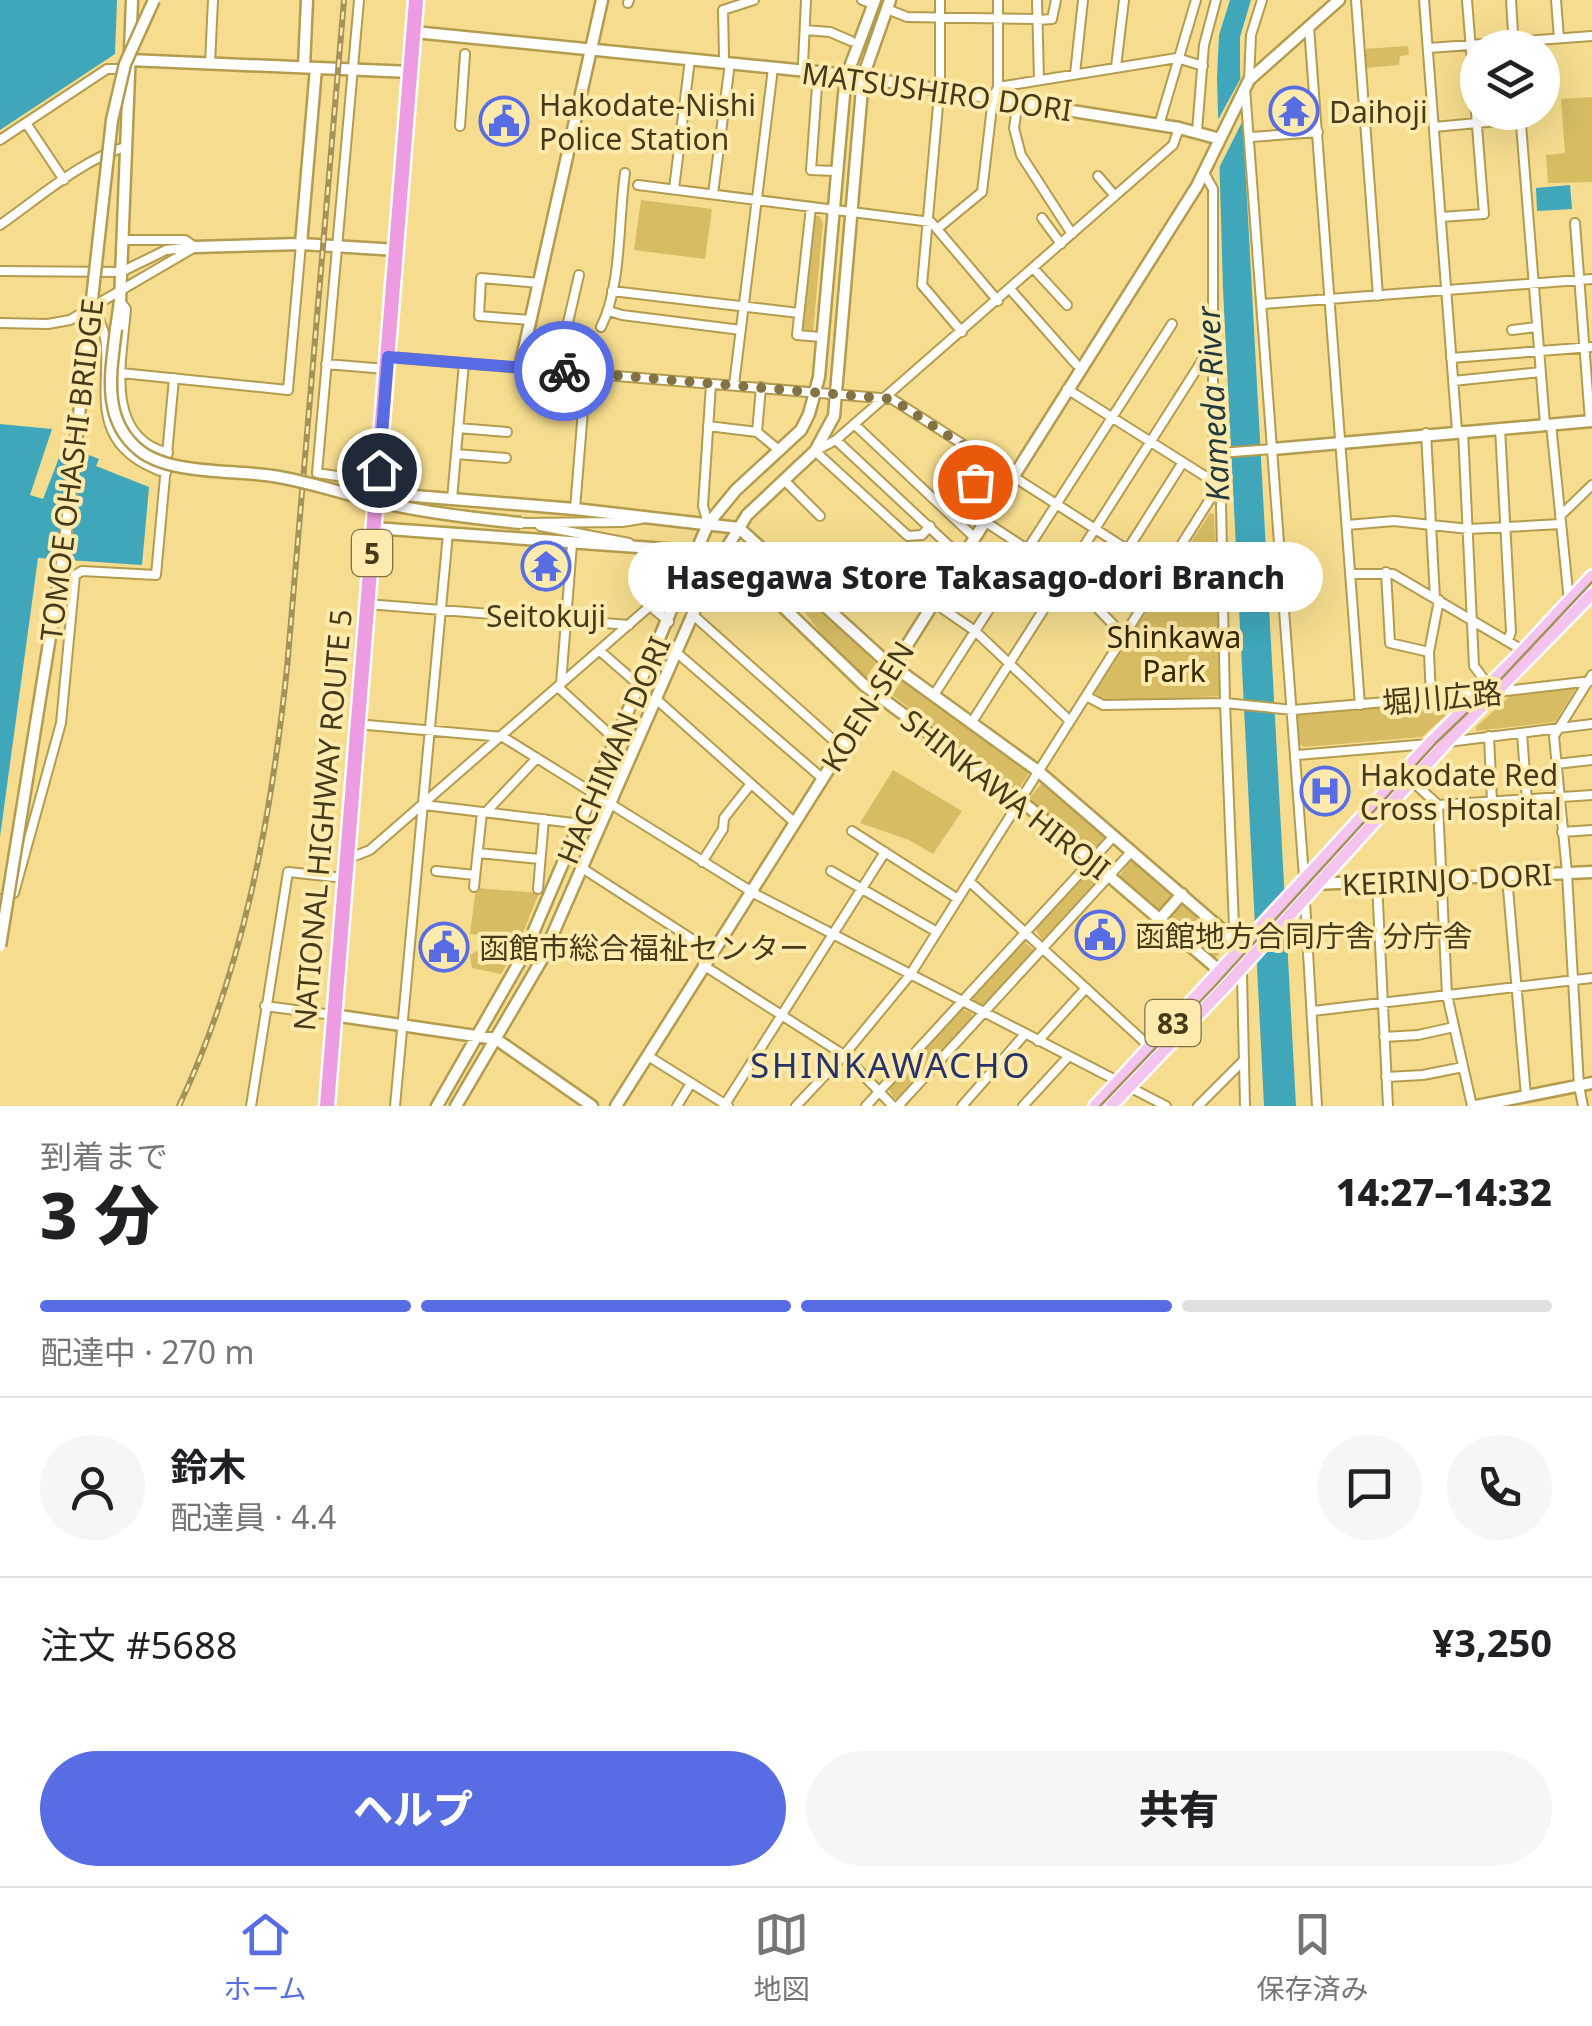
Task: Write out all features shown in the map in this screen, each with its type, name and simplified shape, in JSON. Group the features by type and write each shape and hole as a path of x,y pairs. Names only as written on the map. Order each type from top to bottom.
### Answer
{"highway":[{"name":"NATIONAL HIGHWAY ROUTE 5","path":"327,1106 416,0"}],"main road":[{"name":"83","path":"1528,654 1592,576"},
{"name":"83","path":"1407,777 1429,744 1592,594"},
{"name":"83","path":"1111,1106 1150,1048 1290,894 1310,882 1407,777 1447,742 1489,690"},
{"name":"83","path":"1094,1106 1123,1085 1241,968 1243,947 1291,912 1304,898 1310,882"}],"street":[{"path":"132,0 120,295 110,388 114,416 130,442 153,459 276,476 444,515 521,523 646,548"},
{"name":"TOMOE OHASHI BRIDGE","path":"0,946 64,550 112,120 125,64 154,0"},
{"path":"210,64 213,0"},
{"path":"121,373 288,390 301,244 310,68 307,0"},
{"path":"359,0 317,473 378,488 452,499 738,528"},
{"path":"520,367 602,0"},
{"path":"713,194 727,59 723,10 754,0"},
{"path":"803,64 806,0"},
{"path":"940,0 938,89 922,285 962,332"},
{"path":"937,230 982,192 995,93 998,0"},
{"path":"1037,0 1039,80"},
{"path":"888,4 907,17 1052,20 1056,0"},
{"path":"1075,74 1083,0"},
{"path":"1116,67 1124,0"},
{"path":"1159,125 1196,0"},
{"path":"1197,131 1202,66 1216,0"},
{"path":"1262,0 1251,35 1245,86 1263,304 1268,449 1310,882"},
{"path":"1245,86 1339,0"},
{"path":"1356,0 1378,296"},
{"path":"1424,0 1453,381 1469,529 1474,666 1489,690"},
{"path":"1466,0 1469,30"},
{"path":"1510,0 1513,30"},
{"path":"1556,0 1558,30"},
{"name":"HACHIMAN DORI","path":"437,1106 524,954 708,524 736,490 801,430 816,392 847,75 870,1"},
{"name":"HACHIMAN DORI","path":"456,1106 541,961 720,557 760,501 815,452 834,416 864,77 888,4"},
{"path":"1309,27 1360,705"},
{"path":"804,30 830,32 851,41"},
{"name":"MATSUSHIRO DORI","path":"414,32 690,60 727,59 938,89 995,93 1217,138"},
{"path":"1560,38 1592,36"},
{"path":"1428,48 1460,46"},
{"path":"460,126 465,54"},
{"path":"995,93 1039,80 1177,58 1202,66"},
{"path":"674,189 690,60"},
{"path":"0,140 107,68 210,64 411,72"},
{"path":"734,385 773,68"},
{"path":"818,72 811,170 835,171"},
{"name":"KOEN-SEN","path":"616,1106 1204,173 1217,138 1245,86"},
{"path":"1017,108 1014,128 1021,155 1072,234"},
{"path":"26,123 64,180"},
{"path":"1434,127 1460,125"},
{"path":"930,526 922,534 908,536 815,452 836,440 998,301 1173,145 1180,128"},
{"path":"1440,217 1484,214 1478,130"},
{"path":"1521,130 1541,372 1569,601"},
{"path":"1251,137 1318,132"},
{"path":"0,225 64,180 125,147"},
{"path":"1204,173 1213,188 1214,472 1219,485"},
{"path":"601,327 609,311 625,174"},
{"path":"1098,176 1115,196"},
{"path":"638,185 927,222 998,301"},
{"path":"811,206 797,335 821,337"},
{"path":"1042,218 1061,244"},
{"path":"1223,452 1591,421 1575,223"},
{"path":"122,240 184,240 196,247"},
{"path":"0,271 121,272 166,250 196,247 301,244 397,250"},
{"path":"0,324 70,320 120,295 196,247"},
{"path":"1034,269 1067,305"},
{"path":"557,370 579,275"},
{"path":"530,320 479,316 481,278 539,283"},
{"path":"1263,304 1592,279"},
{"path":"1010,289 1076,364"},
{"path":"612,291 799,313"},
{"path":"120,295 126,310 122,405 132,431 142,442 168,453"},
{"path":"90,309 106,330 103,389 110,424 138,460 166,473"},
{"path":"609,311 741,330"},
{"path":"934,695 1172,324"},
{"path":"1512,330 1537,327"},
{"path":"1452,358 1588,348"},
{"path":"972,722 1207,352 1214,350"},
{"path":"326,364 464,363 892,399 1164,573"},
{"path":"452,499 464,363"},
{"path":"1453,381 1541,372"},
{"path":"575,509 586,374"},
{"path":"0,900 14,893 61,722 75,575 82,571 156,575 174,378"},
{"path":"708,524 702,506 712,384"},
{"path":"757,432 760,387"},
{"path":"1067,389 1219,485"},
{"path":"1216,412 1223,452 1219,485 1225,703 1243,947"},
{"path":"854,424 974,537"},
{"path":"708,426 757,432 780,452"},
{"path":"458,428 507,432"},
{"path":"1500,428 1508,640"},
{"path":"1426,434 1437,599 1429,652 1431,699"},
{"path":"836,440 962,556"},
{"path":"964,446 950,465 999,498"},
{"path":"456,454 506,458"},
{"path":"1093,604 1183,462"},
{"path":"784,480 820,516"},
{"path":"796,1106 910,975 1219,485"},
{"path":"1347,525 1394,521 1469,529 1560,520 1592,486"},
{"path":"521,523 649,518"},
{"path":"984,521 1065,574 1124,636"},
{"name":"SHINKAWA HIROJI","path":"374,528 720,557 754,578 875,693 1020,801 1221,972"},
{"name":"SHINKAWA HIROJI","path":"738,528 894,666 1038,771 1243,947"},
{"path":"394,1106 448,534"},
{"path":"560,687 572,544"},
{"path":"1352,574 1386,572 1473,618 1528,654"},
{"path":"1386,572 1390,643 1429,652"},
{"path":"345,859 370,850 424,805 680,578"},
{"path":"932,602 975,632 1070,721"},
{"path":"367,604 629,626"},
{"path":"650,606 668,622"},
{"path":"692,614 842,746"},
{"path":"600,651 640,686"},
{"path":"676,652 822,778"},
{"path":"1583,1106 1554,736 1591,679"},
{"name":"堀川広路","path":"1086,696 1103,705 1225,703 1293,710 1431,699 1591,679"},
{"path":"560,687 617,742"},
{"path":"656,699 794,822"},
{"path":"356,724 503,737 750,892 1166,1106"},
{"name":"堀川広路","path":"1297,755 1592,724"},
{"path":"1522,733 1526,801"},
{"path":"1490,736 1492,802"},
{"path":"474,887 484,812 536,758"},
{"path":"1556,764 1592,760"},
{"path":"1407,777 1438,805 1592,795"},
{"path":"702,862 723,829 724,818 750,785"},
{"path":"424,805 582,824"},
{"path":"1438,805 1448,995 1474,1106 1592,1084"},
{"path":"538,890 544,819"},
{"path":"1562,832 1592,830"},
{"path":"852,831 958,899"},
{"path":"866,1106 1114,836"},
{"path":"703,965 844,1055 895,1106 1132,851"},
{"path":"648,1056 726,1105 885,852"},
{"path":"478,853 540,859"},
{"path":"582,868 712,952"},
{"path":"436,871 476,875"},
{"path":"831,871 937,932"},
{"path":"251,1106 288,872 344,878"},
{"name":"KEIRINJO DORI","path":"1310,882 1377,883 1592,872"},
{"path":"1507,877 1526,1096"},
{"path":"969,881 1150,1048"},
{"path":"1377,883 1388,1106"},
{"path":"1160,919 1182,894"},
{"path":"1304,898 1317,1106"},
{"path":"1221,972 1241,968 1245,1106"},
{"path":"1312,1012 1592,978"},
{"path":"1038,1042 1086,988"},
{"path":"264,1006 496,1040 592,1106"},
{"path":"1384,1037 1418,1035 1454,1026"},
{"path":"962,1106 1025,1034"},
{"path":"1024,1106 1068,1056"},
{"path":"1198,1106 1244,1060"},
{"path":"1386,1078 1463,1067"},
{"path":"677,1106 691,1083"}],"green space":[{"path":"1408,46 1409,55 1400,56 1399,65 1365,68 1363,49"},
{"path":"1592,97 1592,182 1548,183 1546,155 1565,153 1561,99"},
{"path":"641,200 712,209 705,259 634,250"},
{"path":"813,216 819,216 823,222 813,332 801,329"},
{"name":"Shinkawa Park","path":"1210,513 1214,514 1221,696 1107,702 1099,699 1095,692"},
{"path":"742,543 816,603 876,663 865,679 806,614 736,553 733,547"},
{"path":"903,678 1027,770 1020,787 1016,788 892,695"},
{"path":"1576,688 1555,722 1476,731 1511,695"},
{"path":"1461,701 1422,737 1304,747 1300,744 1297,715"},
{"path":"893,770 962,811 933,854 909,840 860,823"},
{"path":"1042,783 1105,836 1095,853 1031,801"},
{"path":"1130,860 1136,860 1170,892 1171,898 1163,909 1157,909 1119,877"},
{"path":"1091,869 1101,879 1042,940 1035,928"},
{"path":"476,888 539,893 516,950 501,974 472,968 470,955 480,949 479,935 470,934"},
{"path":"1180,904 1223,937 1224,949 1214,959 1170,922 1169,917"},
{"path":"1024,942 1035,951 985,1006 973,1002 972,998"},
{"path":"961,1009 972,1013 971,1021 898,1099 894,1098 888,1088"}],"water":[{"path":"0,0 117,0 115,54 0,130"},
{"path":"1230,0 1251,0 1240,37 1240,70 1296,1106 1264,1106 1223,289 1217,78 1219,35"},
{"path":"1570,185 1572,209 1537,211 1536,188"},
{"path":"0,424 52,429 30,495 43,499 64,445 99,459 96,466 149,487 142,565 38,558 0,837"}],"pier":[{"path":"1243,74 1245,116 1216,174 1214,121"}],"tram line":[{"path":"1100,1106 1436,743 1592,582"}],"railway":[{"path":"179,1106 202,1054 238,947 273,781 287,668 344,0"}],"way so far":[{"path":"564,371 892,399 964,446 950,465 975,482"}],"place":[{"name":"Daihoji","path":"1294,111"},
{"name":"Hakodate-Nishi Police Station","path":"504,121"},
{"name":"Hasegawa Store Takasago-dori Branch","path":"975,482"},
{"name":"Seitokuji","path":"546,566"},
{"name":"Hakodate Red Cross Hospital","path":"1325,791"},
{"name":"函館地方合同庁舎 分庁舎","path":"1100,935"},
{"name":"函館市総合福祉センター","path":"444,947"}],"district":[{"name":"SHINKAWACHO","path":"891,1064"}],"route":[{"path":"379,470 388,357 564,371"}],"water label":[{"name":"Kameda River","path":"1212,404"}]}
